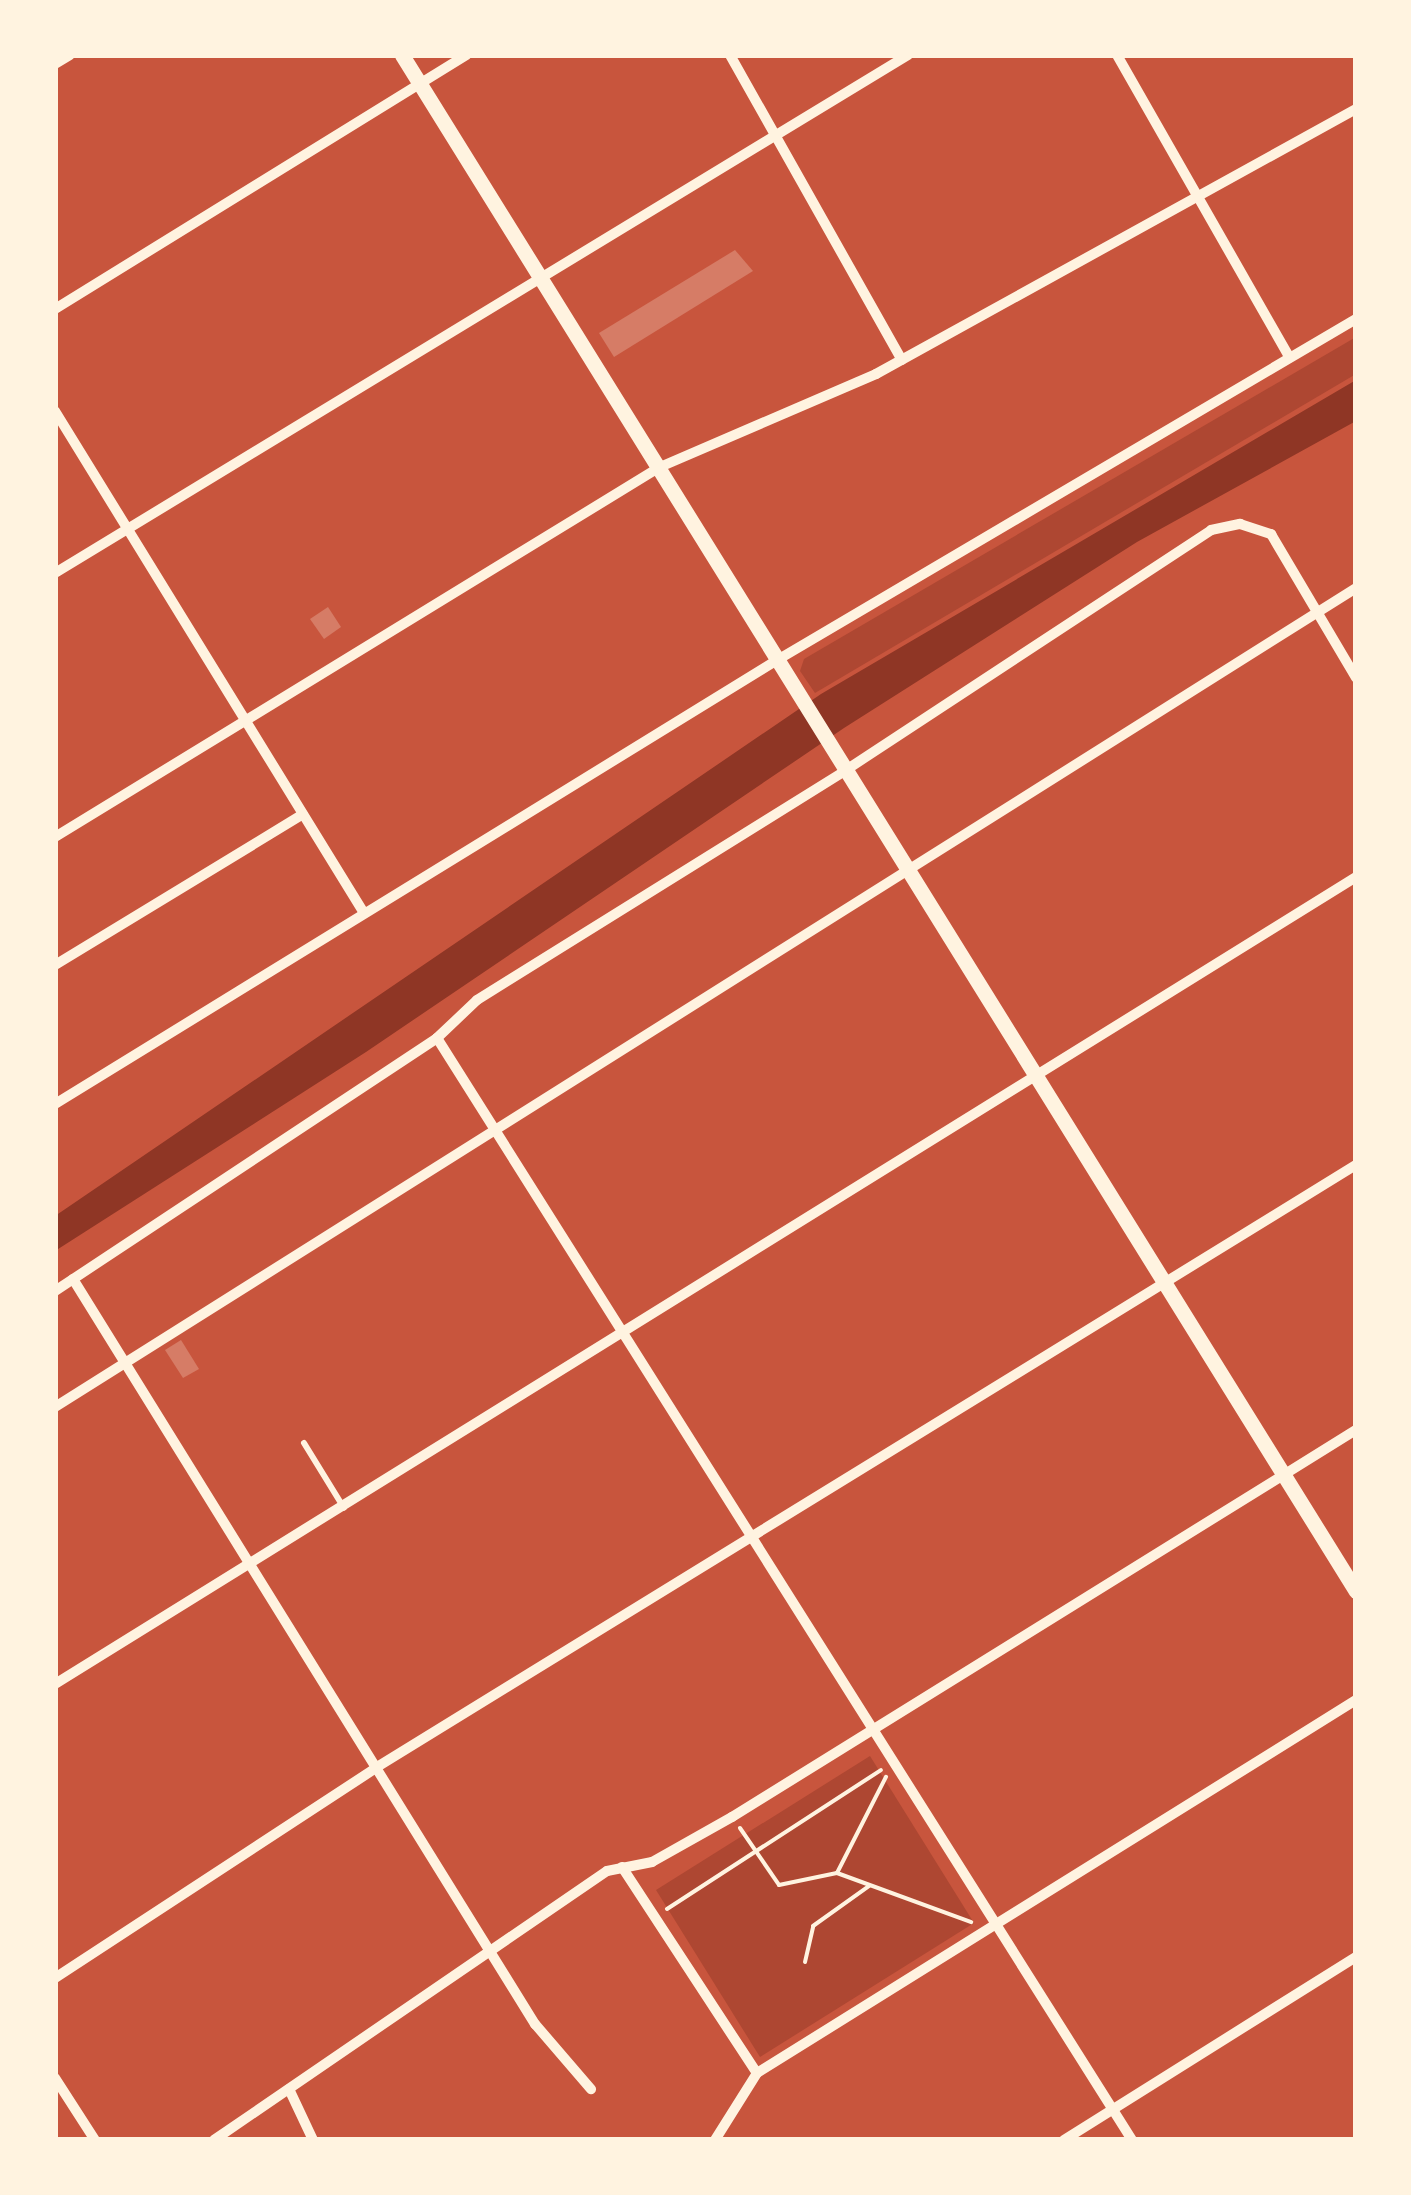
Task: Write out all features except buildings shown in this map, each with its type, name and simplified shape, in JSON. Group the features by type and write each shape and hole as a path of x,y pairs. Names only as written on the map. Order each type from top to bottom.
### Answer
{"street":[{"path":"55,64 70,55"},
{"path":"402,55 1356,1591"},
{"path":"55,309 467,55"},
{"path":"730,55 902,360"},
{"path":"55,573 908,55"},
{"path":"1117,55 1288,357"},
{"path":"55,836 660,467 902,360 1356,109"},
{"path":"55,1104 779,659 1356,319"},
{"path":"55,411 364,913"},
{"path":"55,1292 438,1038 478,1000 846,770 1197,537 1240,524 1270,534 1356,678"},
{"path":"55,1406 1356,588"},
{"path":"55,965 303,814"},
{"path":"55,1684 344,1509 625,1328 1356,877"},
{"path":"438,1038 756,1534 995,1925 1132,2140"},
{"path":"55,1978 377,1767 1356,1165"},
{"path":"73,1280 535,2024 591,2090"},
{"path":"214,2140 488,1949 622,1868 652,1862 879,1730 1356,1430"},
{"path":"716,2140 757,2074 1356,1700"},
{"path":"622,1868 757,2074"},
{"path":"1064,2140 1356,1958"},
{"path":"55,2078 94,2140"},
{"path":"290,2089 313,2140"}],"lane":[{"path":"304,1443 344,1509"}],"path":[{"path":"654,1917 897,1760"},
{"path":"837,1873 897,1760"},
{"path":"732,1817 780,1885 837,1873 995,1925"},
{"path":"805,1962 813,1926 870,1885"}],"shaded area":[{"path":"1356,337 1356,374 815,693 800,671 804,659"},
{"path":"1356,380 1356,421 1137,542 844,728 366,1052 55,1251 55,1216 821,694"},
{"path":"870,1756 974,1923 760,2057 656,1890"}]}
